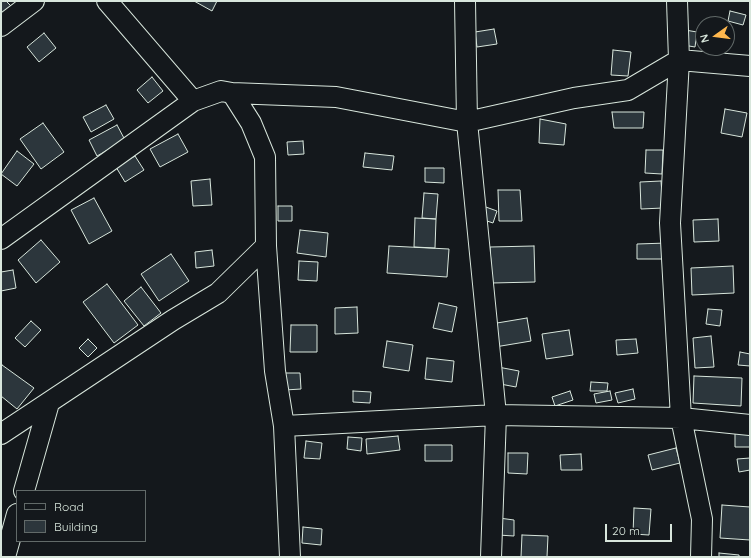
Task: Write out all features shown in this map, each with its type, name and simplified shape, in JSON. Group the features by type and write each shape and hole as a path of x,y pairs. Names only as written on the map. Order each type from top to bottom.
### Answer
{"street":[{"path":"1,26 34,1"},
{"path":"107,1 193,101"},
{"path":"465,1 467,122 496,415 492,557"},
{"path":"677,1 679,60 670,222 681,418 702,520 701,557"},
{"path":"1,239 193,101 221,91 232,93 336,97 467,122 574,98 628,90 679,60 750,66"},
{"path":"232,93 252,123 265,157 266,246 275,371 284,426 290,557"},
{"path":"1,434 173,320 218,292 266,246"},
{"path":"24,490 49,403"},
{"path":"284,426 496,415 681,418 750,425"},
{"path":"5,557 16,518"}],"building":[{"path":"1,1 6,1 11,6 1,16"},
{"path":"194,1 217,1 212,11"},
{"path":"730,11 746,15 743,25 735,23 735,16 729,16"},
{"path":"494,29 497,44 477,47 475,32"},
{"path":"685,30 695,32 695,47 683,45"},
{"path":"44,33 56,48 39,62 27,47"},
{"path":"613,50 631,52 628,76 611,75"},
{"path":"152,77 163,91 148,103 137,90"},
{"path":"106,105 114,119 91,132 83,117"},
{"path":"725,109 747,113 742,137 721,133"},
{"path":"612,112 644,112 643,128 614,128"},
{"path":"540,119 566,124 564,145 539,143"},
{"path":"43,123 64,152 41,169 20,139"},
{"path":"117,125 125,140 97,156 89,140"},
{"path":"178,134 188,152 160,167 150,149"},
{"path":"303,141 304,154 288,155 287,142"},
{"path":"646,150 663,150 662,174 645,173"},
{"path":"17,151 34,164 17,186 1,174"},
{"path":"365,153 394,156 392,170 363,167"},
{"path":"135,156 144,170 125,182 116,167"},
{"path":"425,168 444,168 444,183 425,182"},
{"path":"210,179 212,205 193,206 191,181"},
{"path":"661,181 663,208 641,209 640,182"},
{"path":"498,190 520,190 522,221 499,221"},
{"path":"424,193 438,194 436,219 422,218"},
{"path":"94,198 112,231 89,244 71,210"},
{"path":"278,206 292,206 292,221 278,221"},
{"path":"483,206 497,211 493,223 481,219"},
{"path":"415,218 436,219 435,248 414,247"},
{"path":"718,219 719,241 694,242 693,220"},
{"path":"300,230 328,233 326,257 297,253"},
{"path":"41,240 60,262 36,283 18,260"},
{"path":"667,243 668,259 637,259 637,244"},
{"path":"389,246 449,249 447,277 387,273"},
{"path":"534,246 535,282 492,283 490,247"},
{"path":"212,250 214,266 196,268 195,252"},
{"path":"171,254 189,281 159,301 141,274"},
{"path":"299,261 318,262 317,281 298,280"},
{"path":"733,266 734,293 692,295 691,268"},
{"path":"13,270 16,288 1,291 1,272"},
{"path":"107,284 138,325 114,343 83,302"},
{"path":"141,287 161,313 144,326 124,301"},
{"path":"439,303 457,307 452,332 433,328"},
{"path":"357,307 358,333 335,334 335,308"},
{"path":"708,309 722,310 720,326 706,324"},
{"path":"527,318 531,341 495,347 491,324"},
{"path":"31,321 41,330 25,347 15,338"},
{"path":"291,325 317,325 317,352 290,352"},
{"path":"569,330 573,355 546,359 542,334"},
{"path":"711,336 714,367 695,368 693,338"},
{"path":"88,339 97,348 88,357 79,348"},
{"path":"636,339 638,353 617,355 616,340"},
{"path":"387,341 413,345 409,371 383,367"},
{"path":"740,352 750,354 750,366 738,365"},
{"path":"427,358 454,361 452,382 425,379"},
{"path":"2,365 34,388 17,409 1,396"},
{"path":"498,367 519,371 516,387 495,383"},
{"path":"284,373 300,373 301,389 285,390"},
{"path":"694,376 742,378 741,406 693,403"},
{"path":"591,382 608,383 607,391 590,391"},
{"path":"633,389 635,399 618,403 615,393"},
{"path":"353,391 371,392 370,403 353,402"},
{"path":"570,391 573,400 555,406 552,397"},
{"path":"610,391 612,400 596,403 594,394"},
{"path":"735,427 750,427 750,447 735,447"},
{"path":"398,436 400,450 367,454 366,439"},
{"path":"348,437 362,438 361,451 347,449"},
{"path":"306,441 322,443 320,459 304,458"},
{"path":"425,445 452,445 452,461 425,461"},
{"path":"676,448 680,463 652,470 648,455"},
{"path":"508,453 528,453 527,474 508,473"},
{"path":"581,454 582,470 561,470 560,455"},
{"path":"750,458 750,470 739,472 737,459"},
{"path":"722,505 750,507 750,540 720,538"},
{"path":"634,508 651,509 649,535 633,534"},
{"path":"499,518 514,520 514,536 498,535"},
{"path":"303,527 322,529 321,545 302,543"},
{"path":"522,535 548,536 547,557 521,557"},
{"path":"719,553 739,555 739,557 719,557"}]}
